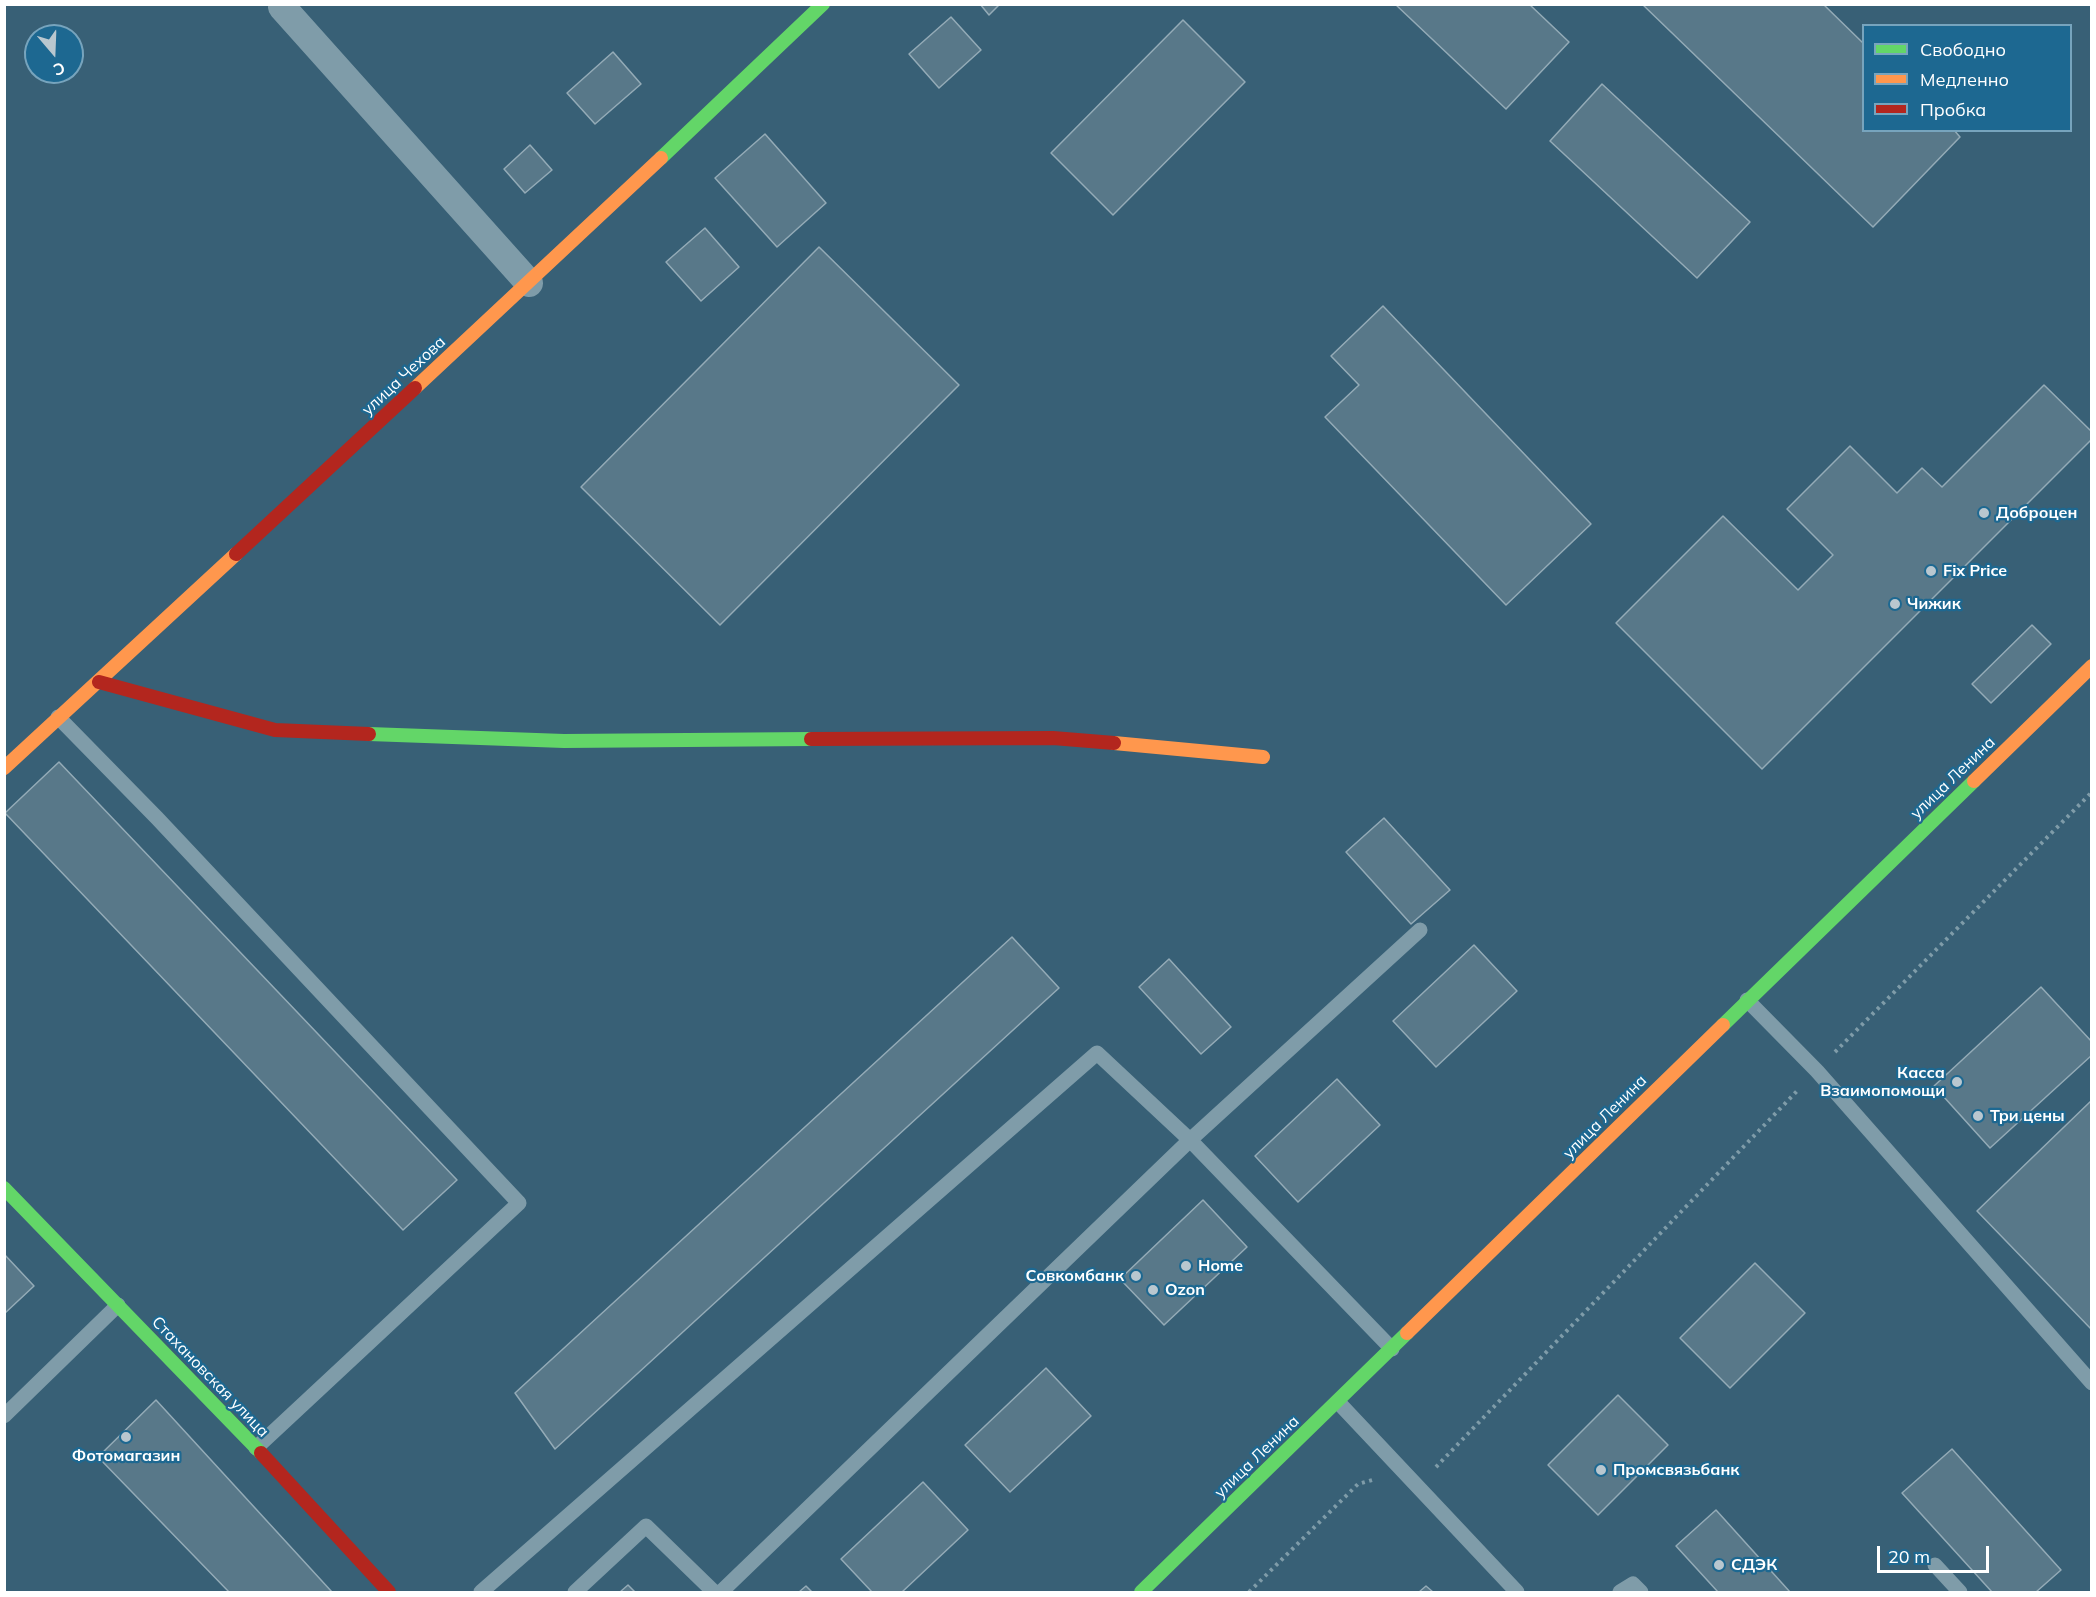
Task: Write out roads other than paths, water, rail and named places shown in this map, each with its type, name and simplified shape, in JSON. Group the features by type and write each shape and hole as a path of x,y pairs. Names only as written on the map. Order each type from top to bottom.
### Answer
{"street":[{"name":"улица Чехова","path":"4,768 529,283 823,4"},
{"path":"283,6 529,283"},
{"name":"улица Ленина","path":"1141,1593 2091,666"},
{"path":"99,682 275,730 564,741 1053,738 1263,757"},
{"name":"Стахановская улица","path":"4,1188 256,1448 388,1593"}],"lane":[{"path":"58,717 165,826 519,1203 256,1448"},
{"path":"721,1593 1190,1140 1420,930"},
{"path":"1747,1000 1816,1071 2091,1383"},
{"path":"481,1593 1097,1053 1190,1140 1392,1349"},
{"path":"4,1416 118,1305"},
{"path":"1338,1402 1517,1593"},
{"path":"576,1593 645,1526 714,1593"},
{"path":"1935,1564 1960,1593"},
{"path":"1620,1593 1633,1584 1641,1593"}],"place":[{"name":"Доброцен","path":"1984,513"},
{"name":"Fix Price","path":"1931,571"},
{"name":"Чижик","path":"1895,604"},
{"name":"Касса Взаимопомощи","path":"1957,1082"},
{"name":"Три цены","path":"1978,1116"},
{"name":"Home","path":"1186,1266"},
{"name":"Совкомбанк","path":"1136,1276"},
{"name":"Ozon","path":"1153,1290"},
{"name":"Фотомагазин","path":"126,1437"},
{"name":"Промсвязьбанк","path":"1601,1470"},
{"name":"СДЭК","path":"1719,1565"}]}
